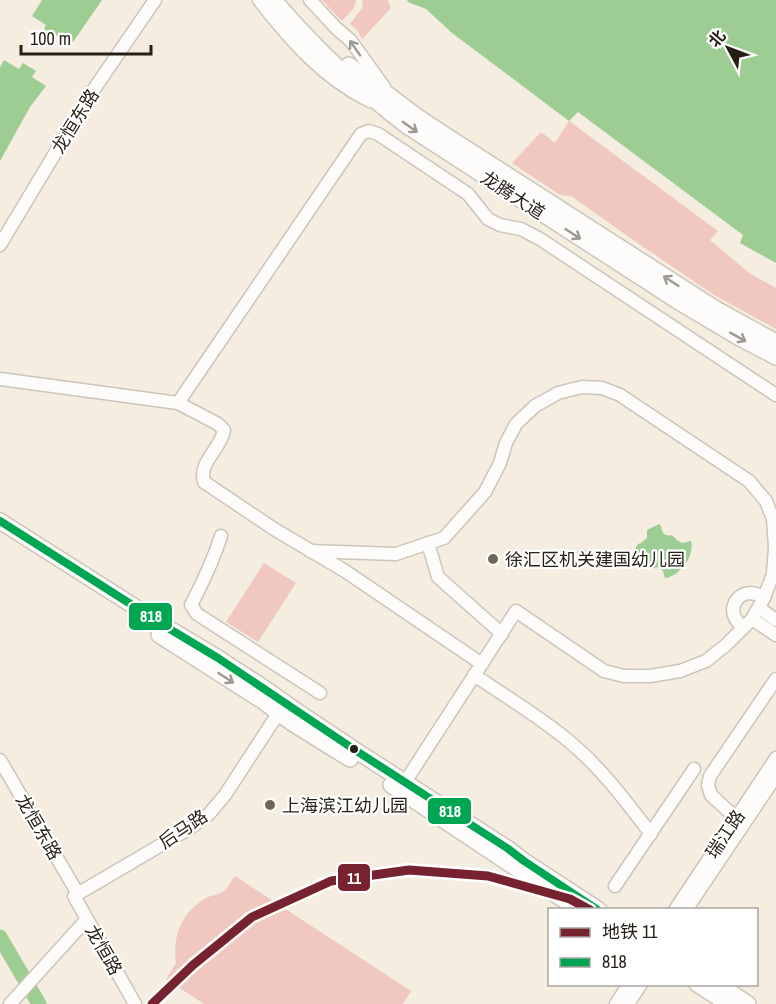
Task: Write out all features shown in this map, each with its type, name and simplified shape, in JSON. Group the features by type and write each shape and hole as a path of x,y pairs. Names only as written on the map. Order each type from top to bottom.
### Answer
{"main road":[{"name":"龙腾大道","path":"274,0 321,45 351,66 385,101 435,145 679,302 776,357"},
{"name":"龙腾大道","path":"286,0 321,45"},
{"name":"龙腾大道","path":"385,101 442,133 686,290 776,342"},
{"path":"0,521 173,632 218,658 282,708 292,723 577,908"},
{"path":"0,533 243,689 282,708 355,750 597,908"},
{"path":"700,986 728,1004"},
{"path":"721,986 748,1004"}],"street":[{"name":"龙恒东路","path":"0,245 90,95 155,0"},
{"path":"259,0 320,69 351,91 385,101"},
{"path":"310,0 351,41 385,101"},
{"path":"178,403 361,134 369,131 378,134 468,194 488,219 500,225 521,229 540,239 776,395"},
{"path":"0,378 178,403 218,424 224,430 223,438 203,467 204,482 274,529 345,571 482,664"},
{"path":"310,551 396,554 444,538 485,492 516,424 535,406 558,393 582,387 602,388 620,395 749,481 766,501 773,519 775,547 773,574 761,603 748,623 706,661 680,671 650,676 624,676 603,671 516,612 405,782"},
{"path":"221,536 216,554 191,605 197,614 320,693"},
{"path":"428,543 438,577 502,634"},
{"path":"776,620 761,603 759,594 747,593 737,599 734,604 734,616 737,621 748,623 776,635"},
{"path":"474,675 565,738 596,765 651,834"},
{"path":"736,819 711,795 708,785 710,776 776,679"},
{"name":"后马路","path":"76,895 190,828 209,814 225,795 282,708"},
{"name":"瑞江路","path":"676,908 776,758"},
{"name":"龙恒东路","path":"0,760 76,895"},
{"path":"615,886 694,769"},
{"name":"瑞江路","path":"687,908 776,776"},
{"name":"龙恒路","path":"76,895 135,1004"},
{"path":"10,1004 87,919"},
{"path":"616,1004 628,986"},
{"path":"628,1004 640,986"}],"shaded area":[{"path":"42,0 102,0 73,42 44,29 46,25 32,16"},
{"path":"322,0 356,0 354,8 342,21"},
{"path":"362,0 388,0 391,8 362,39 350,24 363,7"},
{"path":"407,0 776,0 776,263 740,243 743,235 578,112 569,121 452,33 426,9"},
{"path":"4,60 19,69 23,63 36,71 32,77 46,86 30,107 0,161 0,67"},
{"path":"569,121 718,231 710,240 749,273 776,288 776,329 714,295 571,196 560,195 512,163 541,132 555,143"},
{"path":"659,524 664,534 672,535 682,543 691,541 692,547 681,569 665,578 659,567 650,569 639,560 634,551 638,544 647,538 647,530"},
{"path":"264,563 296,583 258,642 226,622"},
{"path":"235,876 411,991 403,1004 204,1004 166,979 176,963 177,934 185,918 206,898 224,891"}],"waterway":[{"path":"0,937 39,1004"}],"metro line":[{"name":"11","path":"152,1004 193,965 252,917 331,881 409,870 488,876 570,899 586,908"}],"transit line":[{"name":"818","path":"0,521 218,658 595,908"}],"place":[{"name":"徐汇区机关建国幼儿园","path":"493,559"},
{"name":"上海滨江幼儿园","path":"270,805"}]}
